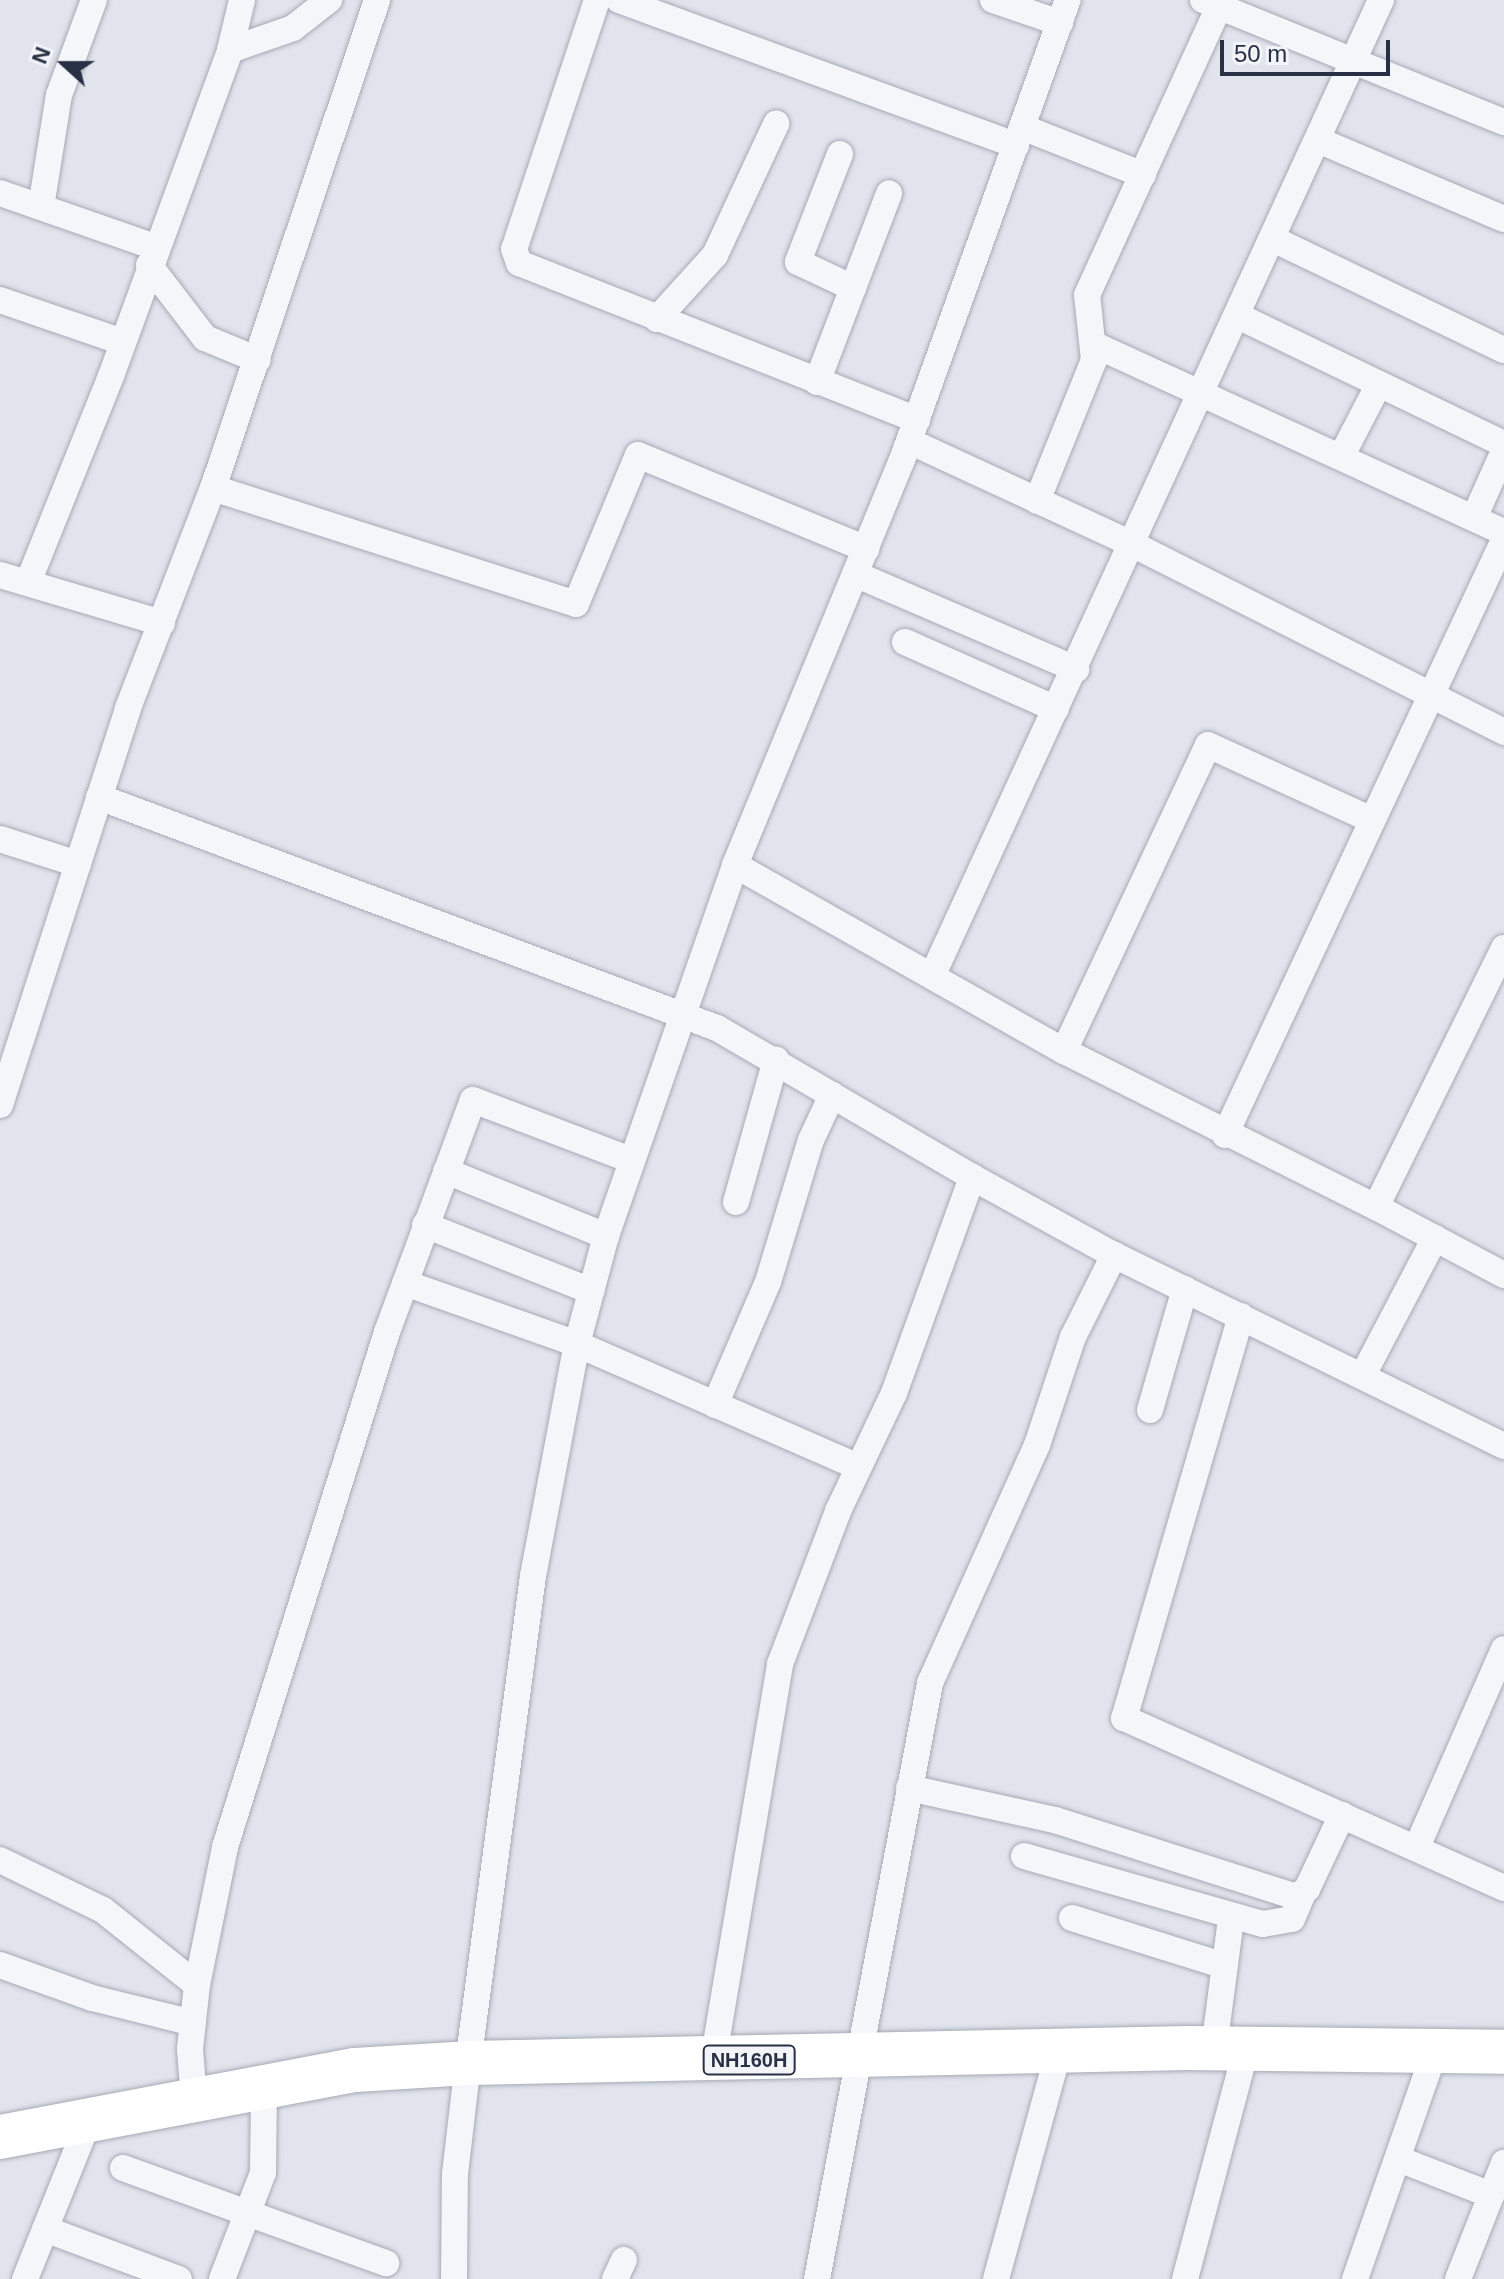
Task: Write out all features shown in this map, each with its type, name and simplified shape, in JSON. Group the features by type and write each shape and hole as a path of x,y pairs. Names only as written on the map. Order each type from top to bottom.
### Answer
{"highway":[{"name":"NH160H","path":"0,2137 355,2070 468,2063 713,2061 1230,2048 1504,2052"}],"street":[{"path":"41,207 59,95 94,0"},
{"path":"29,580 123,342 230,50 242,0"},
{"path":"230,50 293,28 329,0"},
{"path":"0,1105 99,797 258,360 377,0"},
{"path":"597,0 514,257 657,319 817,382 913,431 1037,501 1134,545 1504,732"},
{"path":"619,0 1143,175"},
{"path":"454,2279 455,2187 468,2063 533,1576 577,1344 606,1236 631,1160 735,865 913,431 1064,11 993,0"},
{"path":"934,972 1134,545 1381,0"},
{"path":"1037,501 1095,345 1084,304 1143,175 1215,2 1504,122"},
{"path":"657,319 715,255 776,124"},
{"path":"1318,140 1504,219"},
{"path":"840,154 798,262 853,288"},
{"path":"0,193 41,207 152,256 205,338 258,360"},
{"path":"817,382 889,193"},
{"path":"1273,239 1504,350"},
{"path":"0,300 123,342"},
{"path":"1238,316 1504,444"},
{"path":"1095,345 1504,532"},
{"path":"1341,457 1379,384"},
{"path":"1474,518 1504,451"},
{"path":"213,488 576,604 638,455 866,549"},
{"path":"1225,1135 1504,540"},
{"path":"855,574 1076,669"},
{"path":"0,575 29,580 162,623"},
{"path":"905,642 1056,709"},
{"path":"1064,1051 1208,745 1372,820"},
{"path":"99,797 683,1014 776,1060 972,1177 1114,1255 1504,1446"},
{"path":"0,839 78,864"},
{"path":"735,865 934,972 1064,1051 1225,1135 1376,1207 1504,1275"},
{"path":"1376,1207 1504,948"},
{"path":"736,1202 776,1060"},
{"path":"715,1405 768,1282 811,1140 832,1095"},
{"path":"194,2100 193,2023 197,1985 225,1847 271,1690 405,1283 473,1100 631,1160"},
{"path":"446,1171 606,1236"},
{"path":"713,2061 780,1664 858,1467 894,1393 972,1177"},
{"path":"425,1225 591,1291"},
{"path":"1363,1375 1435,1238"},
{"path":"817,2279 864,2057 909,1788 939,1658 1037,1445 1073,1337 1114,1255"},
{"path":"405,1283 577,1344 858,1467"},
{"path":"1150,1410 1185,1289"},
{"path":"1241,1316 1124,1718 1504,1888"},
{"path":"1417,1847 1504,1649"},
{"path":"909,1788 1055,1820 1302,1895"},
{"path":"1024,1856 1231,1918 1283,1924 1292,1919 1342,1815"},
{"path":"0,1860 103,1910 197,1985"},
{"path":"1072,1918 1225,1966"},
{"path":"1185,2279 1230,2048 1225,1966 1231,1918"},
{"path":"0,1965 92,1998 193,2023"},
{"path":"996,2279 1059,2051"},
{"path":"1355,2279 1401,2160 1435,2051"},
{"path":"222,2279 251,2214 263,2173 264,2087"},
{"path":"25,2279 89,2120"},
{"path":"1401,2160 1491,2195"},
{"path":"1458,2279 1504,2163"},
{"path":"123,2168 386,2263"},
{"path":"45,2229 179,2279"}]}
